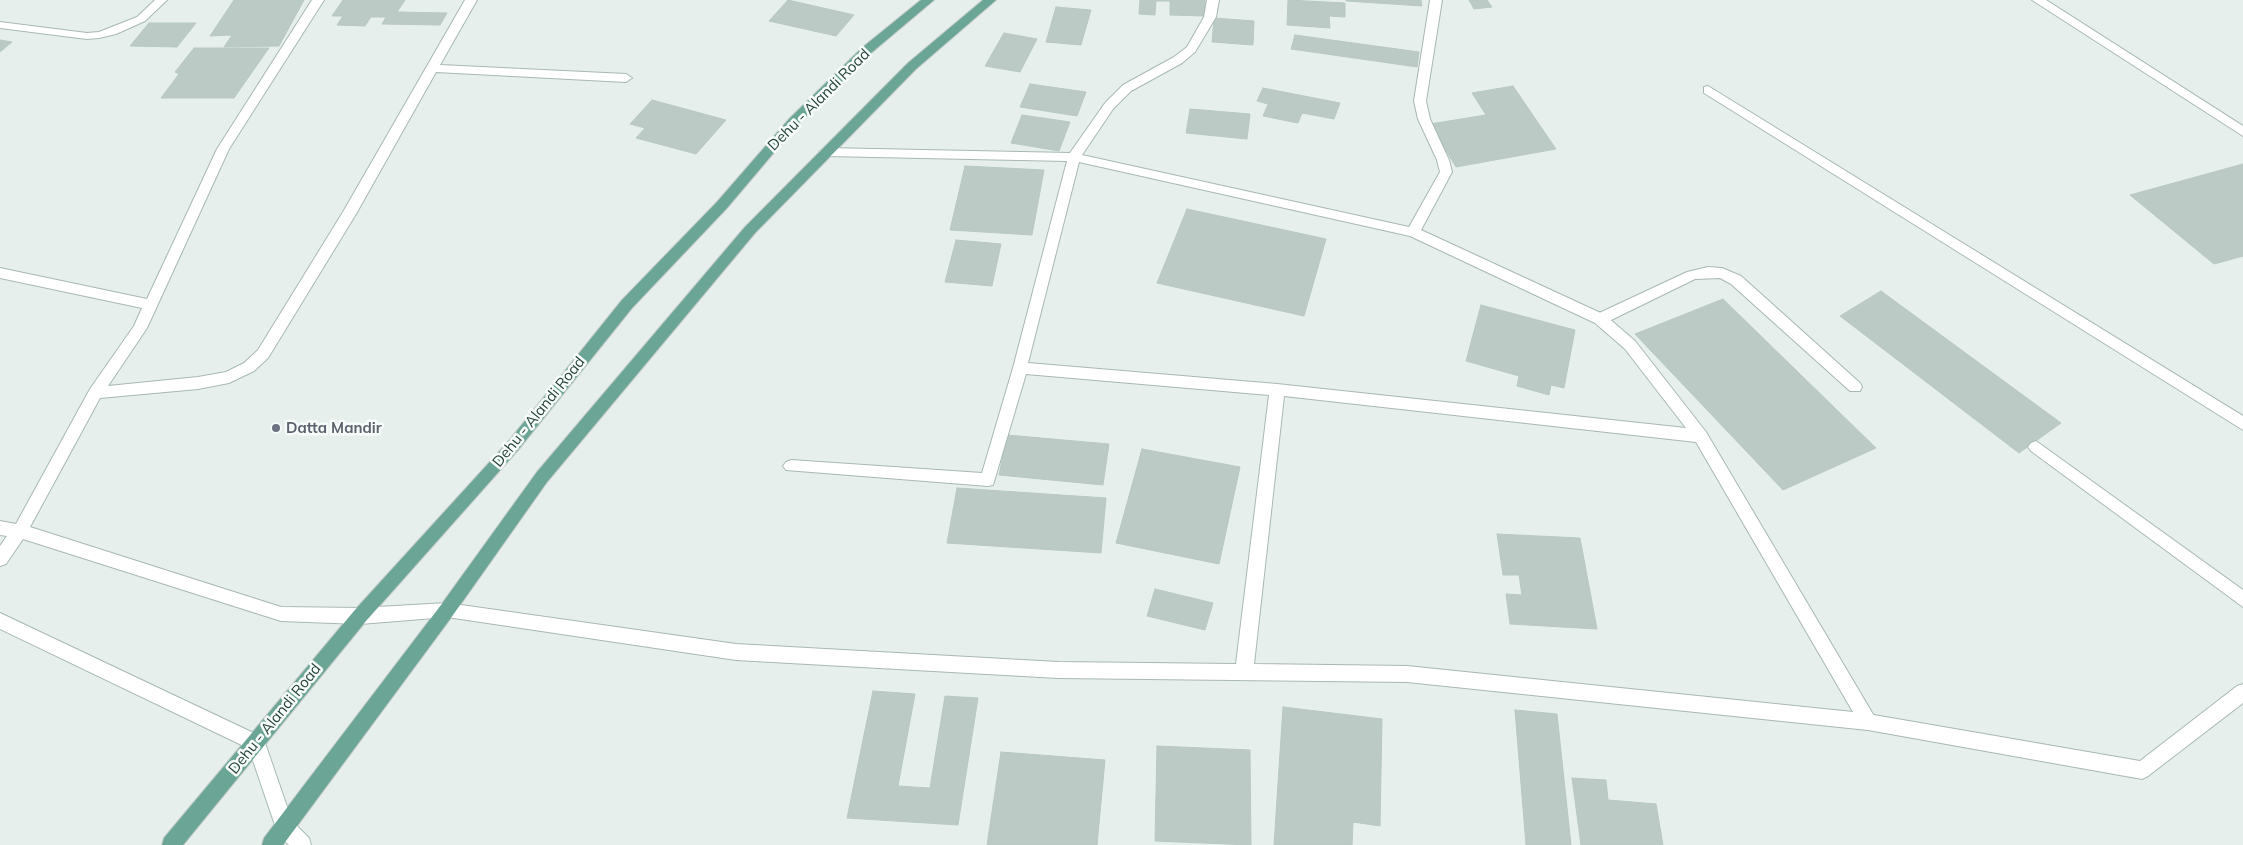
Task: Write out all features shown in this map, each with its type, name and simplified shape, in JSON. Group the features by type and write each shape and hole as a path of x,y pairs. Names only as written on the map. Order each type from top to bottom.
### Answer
{"main road":[{"name":"Dehu - Alandi Road","path":"172,845 360,616 513,446 627,304 722,205 794,121 867,50 928,0"},
{"path":"271,845 447,610 542,477 750,230 912,66 990,0"}],"street":[{"path":"0,25 87,36 99,35 112,32 141,19 161,0"},
{"path":"0,559 20,531 94,393 140,328 223,149 318,0"},
{"path":"94,393 198,383 229,376 249,366 263,354 349,214 471,0"},
{"path":"791,466 988,480 1020,368 1074,157 1109,106 1127,88 1178,60 1191,49 1210,17 1213,0"},
{"path":"1413,232 1446,172 1444,160 1424,119 1420,101 1436,0"},
{"path":"2038,0 2243,132"},
{"path":"432,68 626,78"},
{"path":"1708,90 2243,424"},
{"path":"825,152 1074,157 1413,232 1600,319 1630,345 1701,436 1868,722"},
{"path":"0,272 151,306"},
{"path":"1600,319 1692,275 1708,272 1722,273 1736,280 1855,387"},
{"path":"1020,368 1276,390 1701,436"},
{"path":"1244,672 1276,390"},
{"path":"2036,447 2243,600"},
{"path":"0,528 20,531 281,614 360,616 447,610 736,652 1058,670 1407,674 1868,722 2142,770 2243,692"},
{"path":"0,621 256,743 285,827 302,845"}],"building":[{"path":"234,0 304,0 279,46 224,47 232,35 210,36"},
{"path":"343,0 405,0 397,12 447,13 440,25 382,24 386,17 371,17 365,26 337,25 343,16 332,16"},
{"path":"788,0 854,15 836,36 769,21"},
{"path":"1140,0 1205,0 1204,16 1170,15 1170,1 1156,1 1155,15 1139,14"},
{"path":"1288,0 1345,3 1345,17 1329,16 1330,28 1287,25"},
{"path":"1421,0 1422,6 1346,1"},
{"path":"1469,0 1487,0 1492,7 1474,9"},
{"path":"1056,7 1091,10 1081,45 1046,42"},
{"path":"1214,18 1254,21 1253,45 1212,42"},
{"path":"149,23 196,23 177,47 130,46"},
{"path":"1004,33 1037,39 1020,72 985,66"},
{"path":"1295,35 1419,52 1417,67 1291,49"},
{"path":"0,40 12,42 0,52"},
{"path":"194,48 269,48 234,98 161,98 179,74 175,72"},
{"path":"1030,84 1086,92 1077,116 1020,107"},
{"path":"1513,86 1556,149 1456,167 1430,124 1486,115 1472,93"},
{"path":"1263,88 1340,103 1334,119 1302,113 1298,123 1263,116 1268,104 1257,101"},
{"path":"652,100 726,120 696,154 636,138 645,128 630,124"},
{"path":"1190,109 1250,114 1247,139 1186,133"},
{"path":"1022,115 1070,122 1059,151 1011,143"},
{"path":"2243,164 2243,256 2214,264 2130,195"},
{"path":"965,166 1044,170 1032,235 950,230"},
{"path":"1187,209 1326,239 1304,316 1157,283"},
{"path":"956,240 1001,244 992,286 945,282"},
{"path":"1881,291 2061,423 2019,453 1840,316"},
{"path":"1723,299 1876,448 1783,490 1635,334"},
{"path":"1481,305 1575,330 1564,388 1551,385 1549,395 1517,386 1519,376 1466,361"},
{"path":"1007,435 1109,444 1103,485 999,475"},
{"path":"1142,449 1240,467 1219,564 1116,543"},
{"path":"957,488 1106,498 1101,553 947,543"},
{"path":"1497,534 1580,538 1597,629 1510,624 1506,594 1522,595 1519,575 1503,575"},
{"path":"1155,589 1213,603 1205,630 1147,616"},
{"path":"873,691 915,694 898,786 930,788 945,696 978,698 958,825 847,818"},
{"path":"1283,707 1382,719 1380,826 1353,822 1352,845 1274,845"},
{"path":"1515,710 1557,714 1571,845 1526,845"},
{"path":"1157,746 1250,750 1251,845 1155,841"},
{"path":"1001,752 1105,760 1097,845 987,845"},
{"path":"1572,778 1606,780 1608,800 1656,804 1663,845 1581,845"}],"place":[{"name":"Datta Mandir","path":"276,428"}]}
